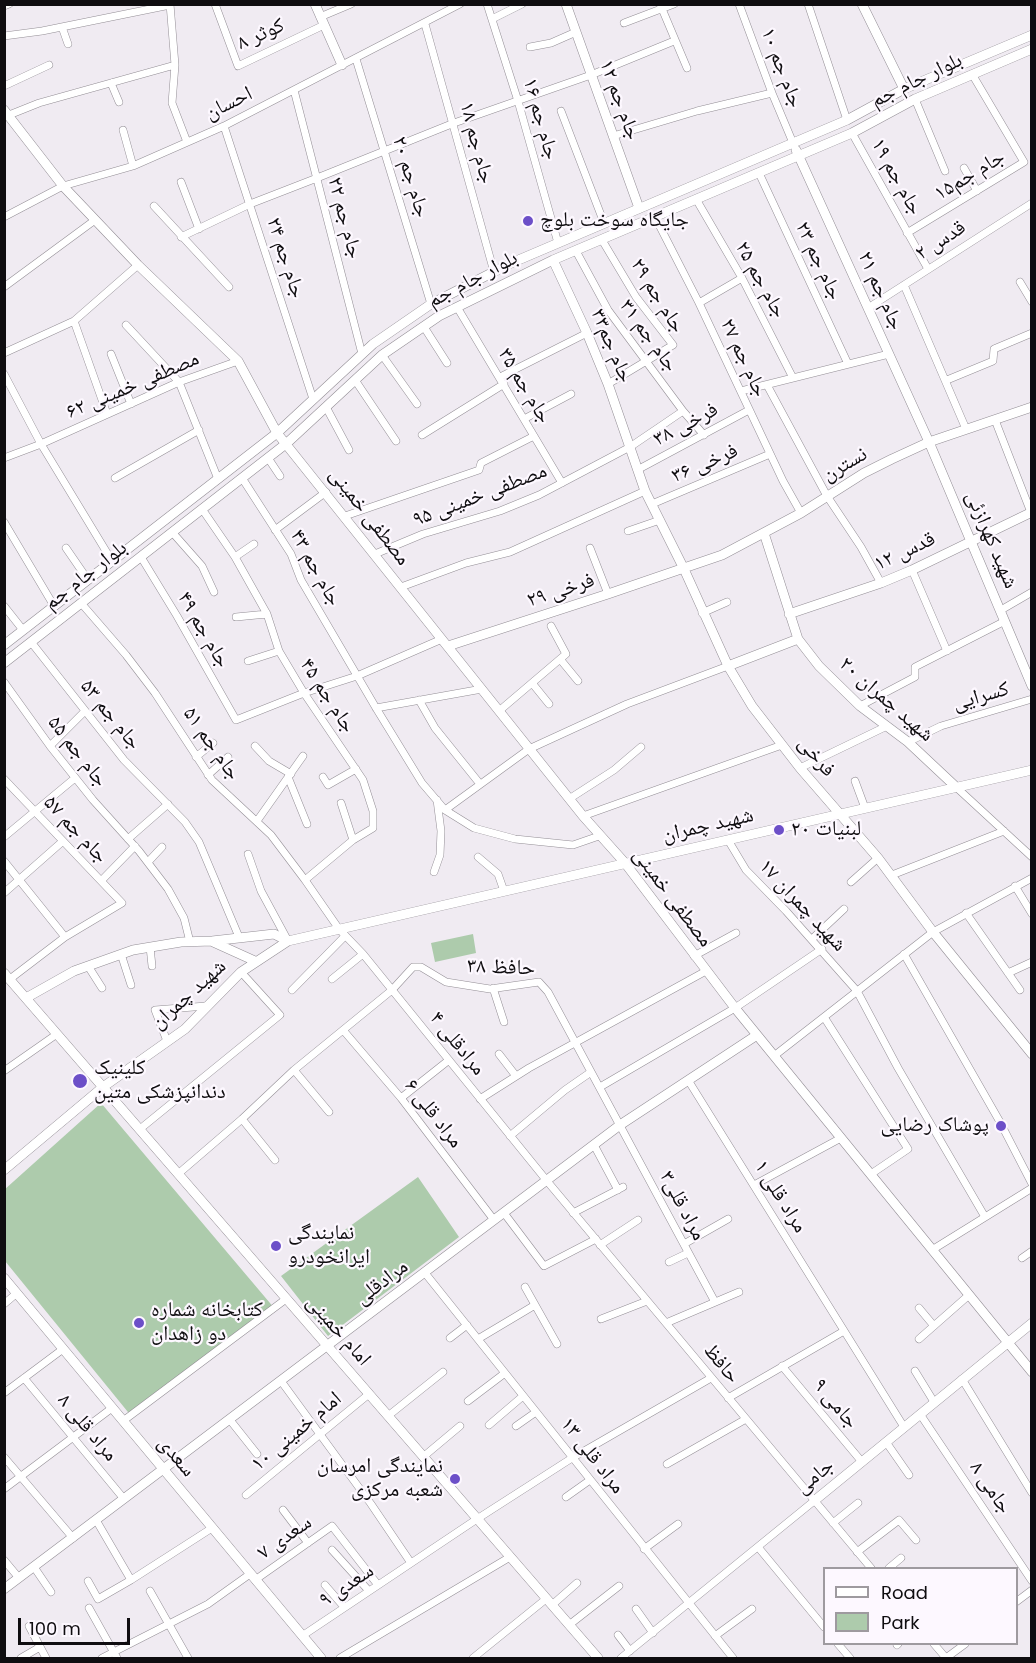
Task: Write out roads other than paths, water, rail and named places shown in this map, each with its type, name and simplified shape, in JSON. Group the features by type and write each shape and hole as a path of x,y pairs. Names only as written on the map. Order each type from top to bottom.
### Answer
{"street":[{"path":"4,6 9,4"},
{"name":"کوثر ۸","path":"215,4 238,66 322,21"},
{"path":"315,4 342,65"},
{"path":"322,21 351,4"},
{"name":"احسان","path":"4,217 63,186 133,166 224,126 460,4"},
{"name":"جام جم ۱۶","path":"487,4 518,101 558,243"},
{"path":"492,19 522,4"},
{"name":"جام جم ۱۲","path":"566,4 639,208"},
{"path":"624,23 661,7 674,4"},
{"name":"جام جم ۱۰","path":"740,4 772,93 793,143"},
{"path":"808,4 847,120"},
{"path":"862,4 904,89"},
{"path":"4,36 62,27 170,5 175,64 172,104 187,142"},
{"path":"661,7 687,68"},
{"name":"جام جم ۱۸","path":"425,24 494,272"},
{"path":"62,27 68,44"},
{"path":"530,47 550,44 576,32"},
{"name":"بلوار جام جم","path":"4,645 277,433 373,344 431,304 558,243 847,120 904,89 1032,35"},
{"path":"182,237 250,204 454,123 591,75 674,41"},
{"name":"بلوار جام جم","path":"4,663 287,443 382,355 439,316 553,260 852,133 915,99 1032,49"},
{"name":"جام جم ۲۰","path":"356,59 431,304"},
{"path":"175,64 6,114 63,186 138,266 238,362 277,433"},
{"path":"4,86 49,65"},
{"name":"جام جم۱۵","path":"907,233 1024,162 972,74"},
{"path":"111,83 119,102"},
{"name":"جام جم ۲۲","path":"294,90 362,354"},
{"path":"613,136 697,111 772,93"},
{"path":"915,99 945,171"},
{"path":"561,111 604,223"},
{"name":"جام جم ۲۴","path":"224,126 314,399"},
{"path":"123,130 133,166"},
{"name":"جام جم ۱۹","path":"852,133 928,269"},
{"name":"جام جم ۲۱","path":"793,143 929,442"},
{"path":"964,168 977,191"},
{"name":"جام جم ۲۳","path":"759,172 848,364"},
{"path":"181,182 199,229"},
{"name":"جام جم ۲۵","path":"696,199 742,278 794,378"},
{"name":"قدس ۲","path":"868,308 1032,203"},
{"path":"154,206 229,286"},
{"name":"جام جم ۲۷","path":"655,217 801,513"},
{"path":"4,287 95,220"},
{"name":"جام جم ۲۹","path":"602,240 636,297 673,345 646,362"},
{"name":"جام جم ۳۱","path":"576,251 608,310 683,411 704,435"},
{"name":"جام جم۳۳","path":"553,260 587,333 630,447"},
{"path":"4,353 74,321 138,266"},
{"path":"699,303 742,278"},
{"path":"1020,282 1032,302"},
{"path":"904,285 966,429"},
{"path":"431,304 439,316"},
{"name":"جام جم ۳۵","path":"458,307 562,483"},
{"path":"74,321 107,414"},
{"path":"126,325 179,382 218,479"},
{"path":"424,327 447,363"},
{"path":"500,377 587,333"},
{"path":"947,381 993,361 994,349 1032,333"},
{"path":"111,354 131,404"},
{"path":"741,391 889,354"},
{"path":"382,355 417,404"},
{"name":"مصطفی خمینی ۶۲","path":"4,458 41,444 179,382 238,362"},
{"path":"608,384 646,362"},
{"path":"4,374 41,444 112,561"},
{"path":"356,380 396,441"},
{"path":"423,435 504,384"},
{"path":"767,385 827,496 861,547 881,583"},
{"path":"524,419 572,393"},
{"path":"326,407 348,450"},
{"name":"نسترن","path":"684,569 722,555 764,533 801,513 864,472 929,442 1032,407"},
{"name":"فرخی ۳۸","path":"639,469 749,410"},
{"name":"مصطفی خمینی ۹۵","path":"375,554 423,534 500,511 539,495 630,447 683,411"},
{"path":"995,420 1031,513"},
{"path":"115,478 199,430"},
{"name":"مصطفی خمینی","path":"277,433 569,799 625,863 735,1008 1032,1372"},
{"path":"345,516 479,470 481,463 534,436"},
{"name":"شهید کهرازئی","path":"929,442 1032,686"},
{"name":"فرخی","path":"630,447 645,491 684,569 702,613 728,666 752,706 800,768 892,875 933,932 1032,1054"},
{"name":"فرخی ۳۶","path":"652,504 770,454"},
{"path":"268,458 280,476"},
{"name":"جام جم ۴۳","path":"242,478 291,554 302,580 376,708 422,783 445,810 474,828 515,839 573,845 600,836"},
{"path":"401,587 466,563 510,552 645,491"},
{"path":"275,530 326,492"},
{"name":"جام جم ۴۵","path":"202,509 235,556 267,614 279,651 304,693 363,780 373,811 373,828 353,840 305,880"},
{"name":"قدس ۱۲","path":"789,615 912,570 1031,513"},
{"path":"628,531 660,520"},
{"path":"4,522 54,606"},
{"path":"172,532 202,566 214,592"},
{"name":"شهید چمران ۲۰","path":"764,533 798,639 819,666 860,706 908,742 956,787"},
{"path":"235,556 254,544"},
{"path":"66,548 88,580"},
{"path":"590,548 608,594"},
{"name":"جام جم ۴۹","path":"141,557 236,720 304,693"},
{"name":"فرخی ۲۹","path":"445,642 684,569"},
{"path":"912,570 947,651"},
{"path":"1000,610 1032,592"},
{"path":"702,613 727,602"},
{"name":"جام جم ۵۱","path":"81,603 155,693 208,775 225,795 271,835 342,933"},
{"path":"4,606 23,630"},
{"path":"236,617 267,614"},
{"path":"860,706 915,677 915,667 1005,621"},
{"path":"500,711 566,654 551,626"},
{"path":"445,810 529,749 627,704 798,639"},
{"name":"جام جم ۵۳","path":"30,642 124,759 185,822 200,842 239,937"},
{"path":"304,693 357,676 445,642"},
{"path":"248,661 279,651"},
{"path":"560,659 578,681"},
{"name":"جام جم ۵۵","path":"4,682 75,778 135,846 168,889 184,918 190,942"},
{"path":"532,683 549,704"},
{"path":"376,708 482,689"},
{"name":"کسرایی","path":"908,742 941,726 1032,699"},
{"path":"419,700 435,728 480,784"},
{"path":"50,746 85,711"},
{"path":"800,768 885,727"},
{"path":"196,756 213,743"},
{"path":"583,816 782,745"},
{"path":"255,746 269,761 289,776 307,824"},
{"path":"569,799 614,770 641,747"},
{"path":"257,821 303,756"},
{"path":"208,775 228,757"},
{"path":"323,777 328,785 356,769"},
{"name":"شهید چمران","path":"4,1170 103,1087 185,1029 241,972 288,941 342,933 504,891 1032,770"},
{"path":"4,837 75,778"},
{"name":"جام جم ۵۷","path":"4,779 122,903 65,937"},
{"path":"855,781 865,808"},
{"path":"956,787 1031,855"},
{"path":"434,872 440,855 441,831 437,800"},
{"path":"341,803 353,840"},
{"path":"128,839 168,804"},
{"path":"892,875 1004,831"},
{"name":"شهید چمران ۱۷","path":"728,840 746,870 812,939 857,991 898,1068 985,1217"},
{"path":"4,893 63,841"},
{"path":"101,881 135,846"},
{"path":"148,862 162,847"},
{"path":"248,854 261,891 288,941"},
{"path":"478,857 498,874 504,891"},
{"path":"851,882 878,858"},
{"path":"4,861 65,937 7,976"},
{"path":"774,1056 933,932 1032,878"},
{"path":"1015,886 1032,914"},
{"path":"812,939 844,909"},
{"path":"966,914 1020,990"},
{"path":"292,990 342,933"},
{"name":"مرادقلی ۴","path":"342,933 363,954 546,1181"},
{"path":"694,956 736,933"},
{"name":"شهید چمران","path":"26,998 75,971 120,954 150,947 274,934 288,941"},
{"path":"212,941 255,961"},
{"path":"150,947 152,966"},
{"path":"600,1087 735,1008 822,950"},
{"path":"120,954 131,985"},
{"path":"333,979 363,954"},
{"path":"904,954 1000,1122 1032,1186 932,1250"},
{"path":"1008,973 1032,962"},
{"path":"88,966 102,988"},
{"name":"حافظ ۳۸","path":"392,990 413,967 421,967 446,982 493,988 539,982 548,992"},
{"path":"480,1099 516,1076 706,970"},
{"path":"140,1129 280,1015 241,972"},
{"name":"امام خمینی","path":"7,976 598,1659"},
{"path":"493,988 504,1022"},
{"path":"178,1174 294,1070 392,990"},
{"name":"مراد قلی۳","path":"548,992 715,1302"},
{"path":"167,1041 155,1010 206,1006"},
{"path":"824,1017 908,1149 871,1174"},
{"name":"مراد قلی ۶","path":"343,1030 400,1098 494,1220"},
{"path":"4,1071 57,1034"},
{"name":"مرادقلی","path":"4,1589 620,1125 757,1035"},
{"path":"499,1054 516,1076"},
{"path":"400,1098 449,1060"},
{"path":"294,1070 329,1112"},
{"path":"510,1136 591,1072"},
{"name":"مراد قلی ۱","path":"688,1080 904,1427"},
{"path":"242,1119 275,1160"},
{"path":"754,1185 841,1138"},
{"path":"573,1213 621,1189 594,1145"},
{"name":"حافظ","path":"546,1181 869,1567"},
{"path":"504,1213 544,1266 598,1242 638,1220"},
{"path":"684,1244 728,1219"},
{"path":"1022,1258 1032,1251"},
{"path":"669,1262 688,1253"},
{"name":"مراد قلی ۱۳","path":"425,1273 733,1659"},
{"name":"سعدی","path":"4,1278 321,1659"},
{"path":"525,1287 557,1344"},
{"path":"666,1323 739,1292"},
{"path":"4,1304 17,1293"},
{"path":"919,1339 969,1295"},
{"path":"123,1421 286,1299"},
{"path":"601,1318 647,1301"},
{"path":"478,1339 535,1305"},
{"path":"920,1308 934,1326"},
{"name":"جامی","path":"621,1659 1032,1323"},
{"path":"450,1338 467,1325"},
{"path":"728,1398 844,1331"},
{"path":"6,1390 63,1349"},
{"name":"جامی ۹","path":"782,1366 862,1462"},
{"path":"915,1371 934,1402"},
{"path":"388,1416 443,1372"},
{"path":"468,1401 505,1373"},
{"name":"مراد قلی ۸","path":"24,1378 124,1499"},
{"name":"سعدی ۹","path":"302,1636 572,1458 711,1378"},
{"path":"962,1379 1032,1493"},
{"path":"281,1381 411,1563"},
{"name":"امام خمینی ۱۰","path":"246,1495 369,1394"},
{"path":"489,1425 523,1396"},
{"path":"4,1489 112,1408"},
{"path":"516,1426 536,1412"},
{"name":"جامی ۸","path":"920,1414 1032,1581"},
{"path":"667,1464 746,1419"},
{"path":"230,1420 257,1454"},
{"path":"423,1457 460,1426"},
{"path":"886,1442 909,1475"},
{"path":"4,1457 72,1538"},
{"path":"566,1497 590,1480"},
{"path":"833,1523 858,1503"},
{"path":"284,1510 308,1543"},
{"path":"96,1520 131,1580"},
{"path":"857,1552 899,1520 916,1540"},
{"path":"644,1549 678,1524"},
{"name":"سعدی ۷","path":"102,1659 115,1656 208,1604 332,1526 378,1585"},
{"path":"88,1581 98,1599 212,1528"},
{"path":"758,1547 823,1625"},
{"path":"332,1550 369,1591"},
{"path":"340,1659 510,1557"},
{"path":"891,1567 901,1558"},
{"path":"4,1560 19,1578"},
{"path":"34,1567 51,1592"},
{"path":"473,1659 578,1583"},
{"path":"325,1585 344,1607"},
{"path":"569,1625 619,1586"},
{"path":"1018,1601 1032,1590"},
{"path":"150,1591 188,1659"},
{"path":"89,1608 115,1656"},
{"path":"636,1609 653,1633"},
{"path":"715,1636 752,1609"},
{"path":"29,1626 46,1659"},
{"path":"618,1635 630,1652"},
{"path":"839,1645 850,1659"},
{"path":"935,1645 946,1658 964,1645"},
{"path":"21,1659 40,1647"}],"place":[{"name":"جایگاه سوخت بلوچ","path":"528,221"},
{"name":"لبنیات ۲۰","path":"779,830"},
{"name":"کلینیک دندانپزشکی متین","path":"80,1081"},
{"name":"پوشاک رضایی","path":"1001,1126"},
{"name":"نمایندگی ایرانخودرو","path":"276,1246"},
{"name":"کتابخانه شماره دو زاهدان","path":"139,1323"},
{"name":"نمایندگی امرسان شعبه مرکزی","path":"455,1479"}]}
